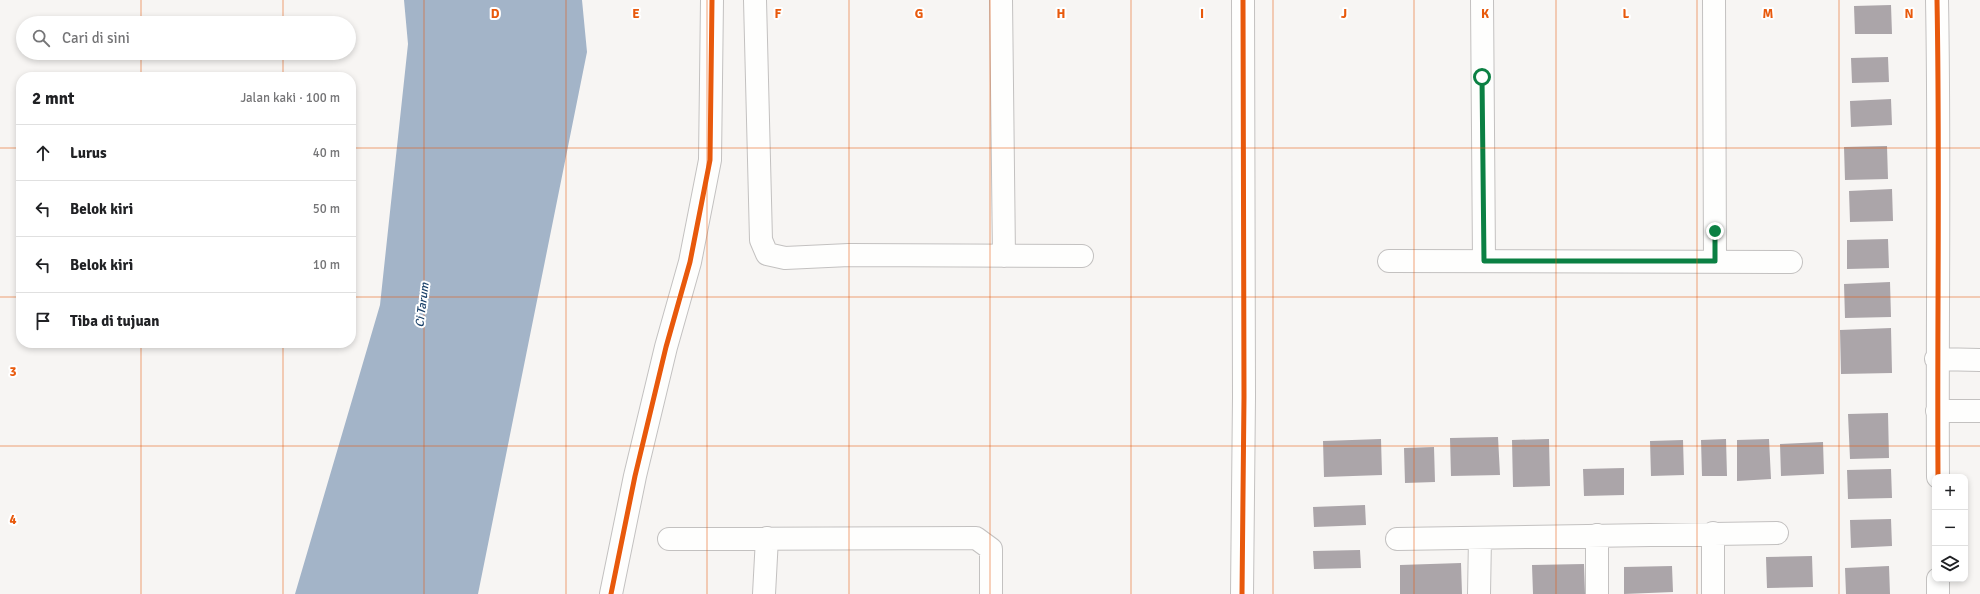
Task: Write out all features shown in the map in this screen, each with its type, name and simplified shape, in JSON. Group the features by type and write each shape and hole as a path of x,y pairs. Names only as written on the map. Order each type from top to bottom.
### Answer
{"street":[{"path":"611,594 635,476 666,347 690,262 710,160 712,0"},
{"path":"756,0 761,240 768,254 785,258 849,255 1082,256"},
{"path":"1002,0 1004,256"},
{"path":"1242,594 1244,405 1243,0"},
{"path":"1482,0 1484,261"},
{"path":"1714,0 1715,261"},
{"path":"1937,0 1940,136 1936,359 1938,474"},
{"path":"1389,260 1791,262"},
{"path":"1936,359 1980,360"},
{"path":"1937,411 1980,411"},
{"path":"1713,533 1713,594"},
{"path":"1396,539 1777,533"},
{"path":"1596,535 1597,594"},
{"path":"764,594 767,538"},
{"path":"669,539 976,538 991,550 991,594"},
{"path":"1479,594 1480,538"},
{"path":"1938,582 1938,594"}],"water":[{"name":"Ci Tarum","path":"404,0 582,0 587,52 478,594 295,594 380,305 408,44"}],"building":[{"path":"1891,5 1892,34 1855,34 1854,6"},
{"path":"1888,57 1889,82 1852,83 1851,58"},
{"path":"1891,99 1892,125 1851,127 1850,101"},
{"path":"1887,146 1888,179 1845,180 1844,147"},
{"path":"1892,189 1893,221 1850,222 1849,191"},
{"path":"1888,239 1889,268 1847,269 1847,240"},
{"path":"1890,282 1891,317 1845,318 1844,284"},
{"path":"1891,328 1892,373 1841,374 1840,330"},
{"path":"1888,413 1889,458 1850,459 1848,414"},
{"path":"1498,437 1500,475 1451,476 1450,438"},
{"path":"1381,439 1382,475 1324,477 1323,441"},
{"path":"1549,439 1550,486 1513,487 1512,440"},
{"path":"1726,439 1727,476 1702,476 1701,440"},
{"path":"1769,439 1771,479 1737,481 1737,440"},
{"path":"1683,440 1684,475 1651,476 1650,441"},
{"path":"1823,442 1824,474 1781,476 1780,444"},
{"path":"1434,447 1435,482 1405,483 1404,448"},
{"path":"1624,468 1624,495 1584,496 1583,469"},
{"path":"1891,469 1892,498 1848,499 1847,470"},
{"path":"1365,505 1366,525 1314,527 1313,507"},
{"path":"1891,519 1892,546 1851,548 1850,520"},
{"path":"1360,550 1361,568 1314,569 1313,551"},
{"path":"1812,556 1813,587 1767,588 1766,557"},
{"path":"1461,563 1462,594 1400,594 1400,565"},
{"path":"1584,564 1585,594 1533,594 1532,565"},
{"path":"1672,566 1673,592 1624,594 1624,567"},
{"path":"1889,566 1890,594 1846,594 1845,568"}],"cycle path":[{"path":"611,594 635,476 666,347 690,262 710,160 712,0"},
{"path":"1242,594 1244,397 1243,0"},
{"path":"1937,0 1938,474"}],"route":[{"path":"1482,77 1484,261 1715,261 1715,231"}]}
